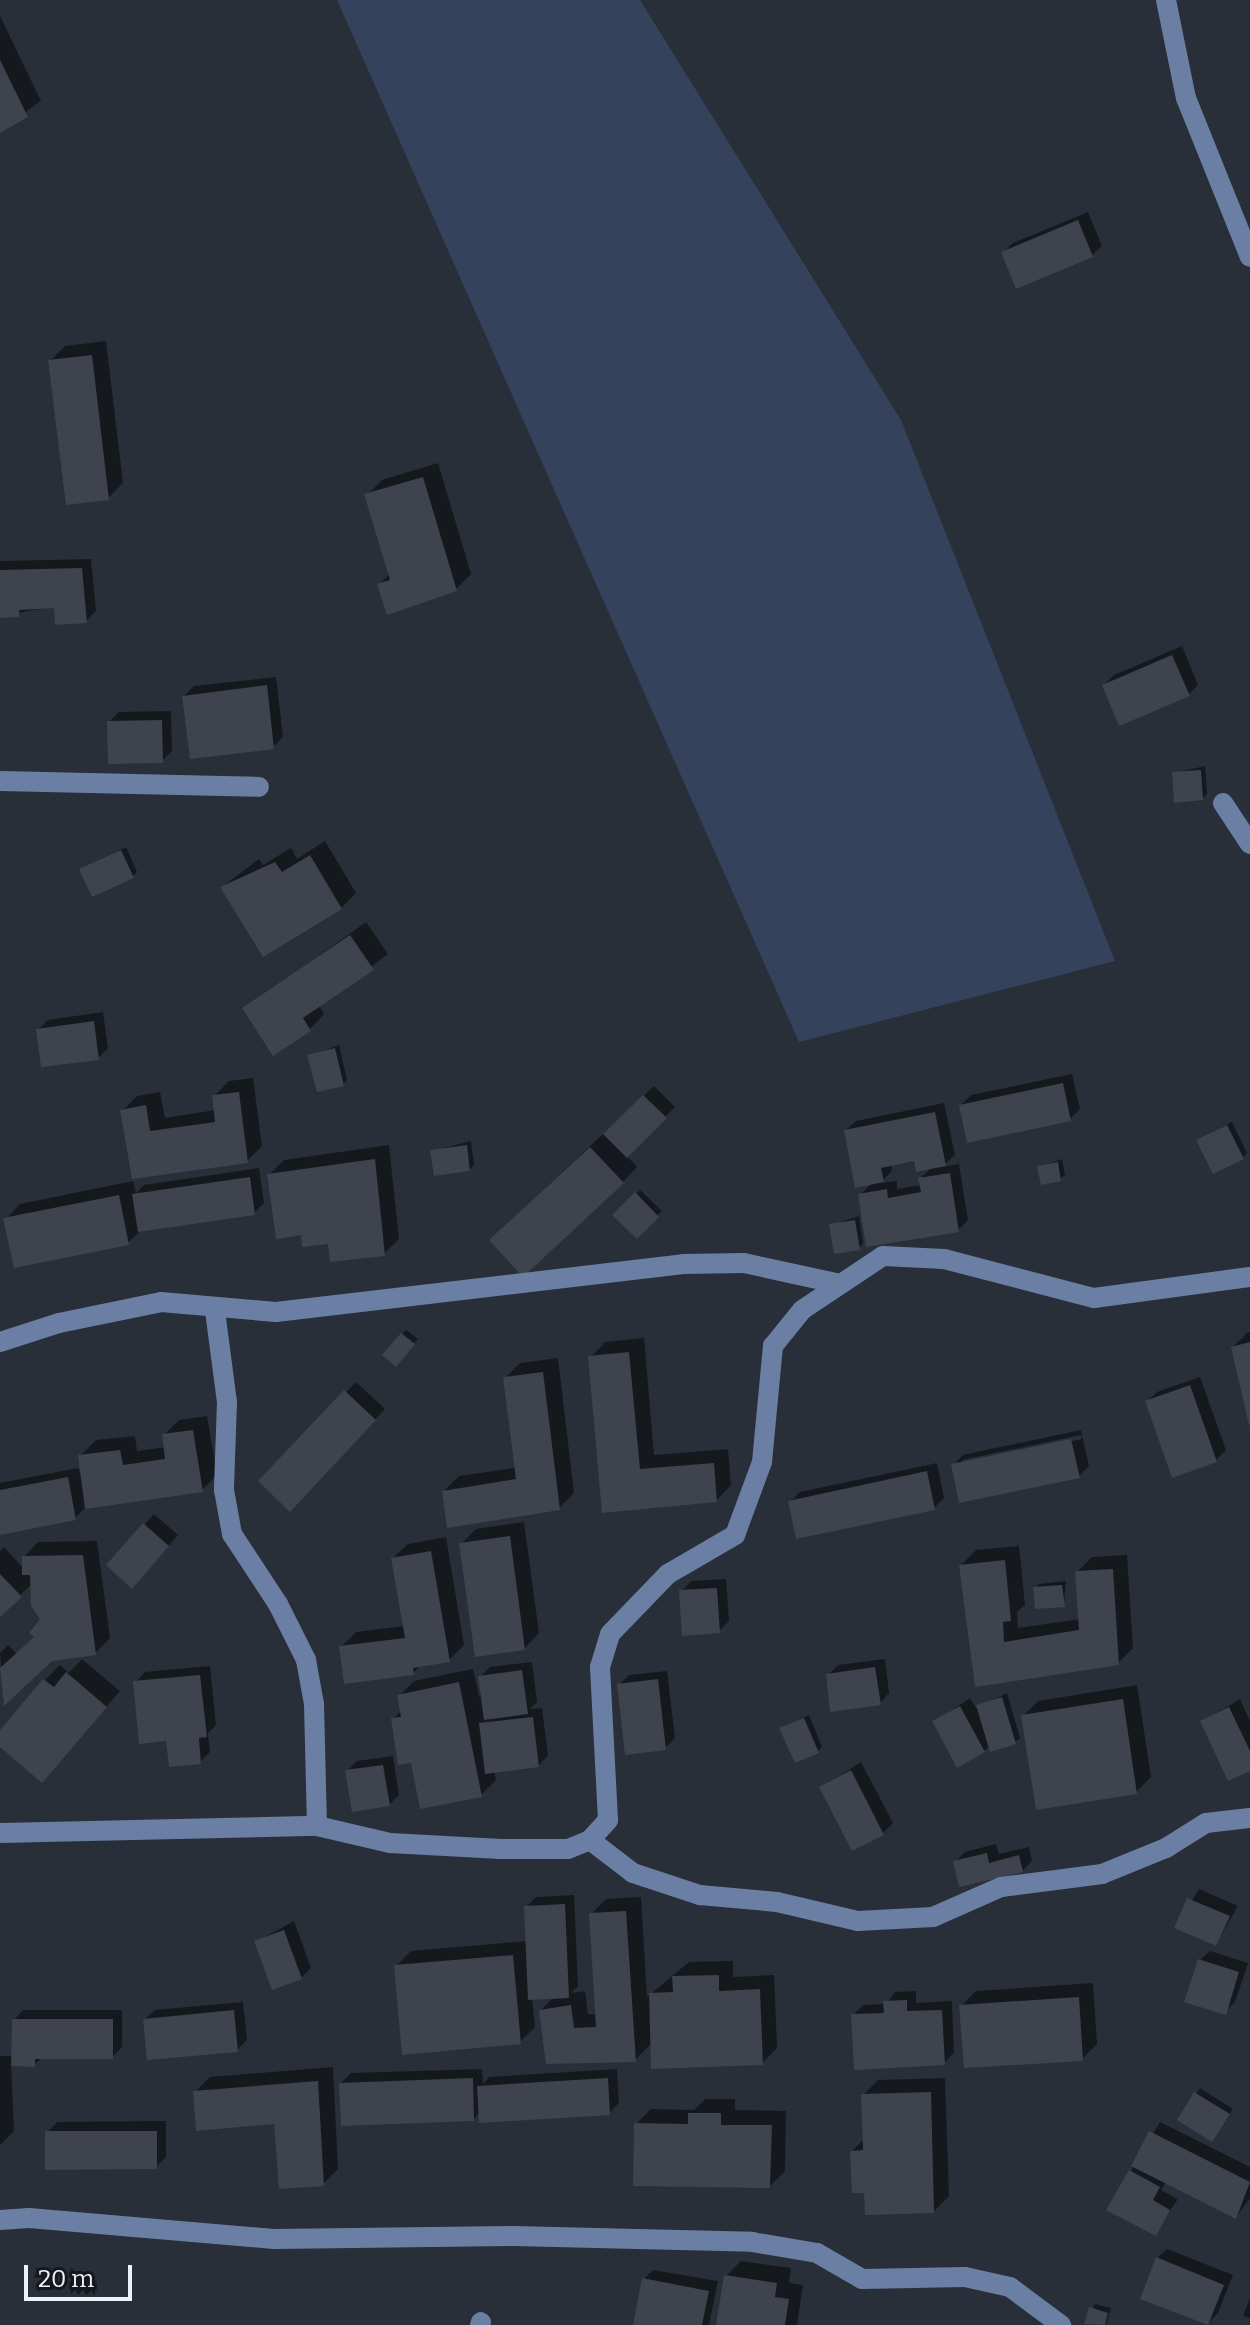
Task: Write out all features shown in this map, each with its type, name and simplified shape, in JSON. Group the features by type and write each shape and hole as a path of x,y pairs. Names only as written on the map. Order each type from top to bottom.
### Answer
{"street":[{"path":"1166,0 1186,98 1250,257"},
{"path":"0,781 259,787"},
{"path":"1223,803 1250,844"},
{"path":"0,1833 317,1826 390,1843 501,1849 568,1849 590,1840 608,1820 600,1667 610,1634 668,1574 735,1535 762,1462 773,1346 802,1310 883,1256 944,1259 1094,1298 1250,1277"},
{"path":"0,1342 59,1323 161,1302 215,1311 276,1312 683,1264 744,1263 840,1284"},
{"path":"215,1311 227,1402 224,1490 232,1534 278,1604 306,1660 314,1704 317,1826"},
{"path":"590,1840 633,1873 700,1895 777,1902 858,1921 933,1917 1001,1887 1102,1874 1166,1848 1206,1823 1250,1818"},
{"path":"0,2220 29,2218 274,2239 513,2236 752,2242 817,2253 862,2279 965,2277 1010,2287 1054,2322"}],"shaded area":[{"path":"337,0 640,0 901,420 1115,961 799,1042"}],"building":[{"path":"0,60 28,117 0,133"},
{"path":"1078,220 1093,257 1016,289 1001,252"},
{"path":"92,355 109,500 66,505 48,360"},
{"path":"423,477 457,591 387,615 377,584 390,580 364,494"},
{"path":"82,568 87,623 55,625 54,608 19,610 19,617 0,618 0,570"},
{"path":"1172,655 1190,696 1119,726 1102,685"},
{"path":"267,685 274,749 190,759 182,696"},
{"path":"162,720 163,763 108,764 107,721"},
{"path":"1201,770 1203,800 1174,803 1172,772"},
{"path":"121,850 134,878 92,897 79,869"},
{"path":"310,855 342,909 263,957 220,887 275,862 282,872"},
{"path":"350,935 374,970 303,1018 311,1031 273,1056 242,1008"},
{"path":"94,1021 99,1060 41,1067 36,1029"},
{"path":"335,1048 344,1086 317,1092 307,1055"},
{"path":"1063,1083 1071,1121 967,1143 959,1105"},
{"path":"239,1092 248,1163 132,1179 120,1110 146,1105 150,1131 215,1122 212,1095"},
{"path":"643,1095 667,1118 627,1158 603,1134"},
{"path":"935,1112 946,1166 916,1172 914,1161 881,1168 884,1182 855,1188 844,1130"},
{"path":"1227,1125 1244,1159 1213,1174 1196,1140"},
{"path":"467,1145 470,1171 434,1176 430,1150"},
{"path":"590,1147 624,1183 523,1277 489,1240"},
{"path":"375,1159 385,1256 330,1262 328,1244 302,1247 301,1235 276,1239 267,1174"},
{"path":"1058,1162 1061,1181 1041,1185 1037,1166"},
{"path":"950,1173 959,1232 866,1247 858,1194 887,1189 888,1198 921,1192 918,1178"},
{"path":"250,1177 255,1215 138,1232 132,1194"},
{"path":"635,1192 659,1217 637,1239 612,1215"},
{"path":"119,1195 129,1245 14,1268 3,1218"},
{"path":"855,1220 860,1250 834,1254 829,1224"},
{"path":"401,1333 415,1344 396,1367 382,1355"},
{"path":"1250,1342 1250,1425 1249,1425 1231,1347"},
{"path":"629,1352 640,1469 714,1463 717,1502 602,1513 588,1356"},
{"path":"543,1372 560,1510 447,1528 442,1491 516,1479 503,1377"},
{"path":"1190,1385 1217,1462 1172,1478 1145,1401"},
{"path":"344,1390 376,1420 290,1512 258,1481"},
{"path":"193,1430 203,1492 85,1509 78,1455 120,1450 123,1465 165,1459 162,1434"},
{"path":"1071,1439 1080,1478 959,1503 951,1464"},
{"path":"927,1471 935,1510 796,1539 788,1501"},
{"path":"68,1477 76,1520 0,1535 0,1490"},
{"path":"143,1523 169,1546 132,1589 106,1565"},
{"path":"510,1536 525,1650 475,1657 459,1543"},
{"path":"431,1551 450,1662 413,1668 414,1675 344,1684 339,1646 405,1638 391,1558"},
{"path":"83,1555 96,1655 52,1661 4,1706 0,1668 34,1637 29,1633 40,1619 31,1606 30,1575 22,1575 22,1556"},
{"path":"1005,1560 1011,1621 1003,1622 1004,1642 1079,1630 1075,1571 1113,1569 1119,1665 975,1687 959,1565"},
{"path":"0,1574 22,1597 0,1617"},
{"path":"1062,1585 1065,1607 1035,1609 1033,1587"},
{"path":"717,1588 720,1633 682,1636 679,1590"},
{"path":"875,1667 881,1705 830,1712 826,1674"},
{"path":"522,1670 528,1714 484,1720 478,1676"},
{"path":"66,1672 107,1707 42,1783 0,1747 0,1730 43,1679 54,1687"},
{"path":"200,1675 207,1737 199,1738 201,1764 169,1767 166,1741 139,1744 133,1681"},
{"path":"658,1679 666,1750 625,1755 617,1684"},
{"path":"459,1682 482,1797 420,1809 411,1763 398,1765 391,1718 401,1717 397,1695"},
{"path":"1002,1697 1016,1744 990,1752 976,1705"},
{"path":"1123,1699 1137,1794 1036,1810 1021,1715"},
{"path":"960,1706 985,1752 957,1768 932,1721"},
{"path":"1229,1707 1250,1751 1250,1771 1228,1781 1200,1721"},
{"path":"533,1717 539,1767 485,1774 479,1723"},
{"path":"804,1718 819,1753 795,1763 779,1728"},
{"path":"383,1765 390,1806 352,1812 345,1770"},
{"path":"851,1770 884,1835 852,1851 819,1787"},
{"path":"987,1853 989,1863 1019,1855 1023,1872 959,1887 953,1861"},
{"path":"1187,1898 1230,1916 1216,1946 1174,1928"},
{"path":"565,1904 569,1998 528,2000 524,1906"},
{"path":"626,1911 636,2062 546,2064 539,2010 571,2005 574,2028 596,2027 589,1913"},
{"path":"284,1930 302,1979 272,1990 254,1941"},
{"path":"513,1955 521,2044 402,2055 394,1965"},
{"path":"1198,1959 1239,1972 1226,2015 1184,2002"},
{"path":"719,1975 719,1991 760,1989 763,2065 651,2069 649,1993 673,1992 672,1976"},
{"path":"1079,1997 1083,2061 964,2068 959,2005"},
{"path":"907,2000 907,2011 942,2010 945,2065 854,2070 851,2014 884,2013 883,2001"},
{"path":"234,2010 238,2052 147,2060 143,2019"},
{"path":"12,2019 113,2019 113,2059 35,2059 35,2067 11,2066"},
{"path":"473,2078 474,2121 341,2126 339,2083"},
{"path":"608,2078 610,2115 479,2123 477,2086"},
{"path":"318,2081 324,2186 279,2189 274,2124 196,2131 193,2091"},
{"path":"931,2092 934,2213 865,2215 864,2193 852,2193 850,2151 863,2150 861,2094"},
{"path":"1194,2092 1230,2114 1212,2142 1177,2120"},
{"path":"688,2113 721,2113 721,2125 772,2125 770,2188 633,2186 634,2123 688,2124"},
{"path":"45,2131 157,2131 157,2169 45,2170"},
{"path":"1149,2131 1250,2182 1236,2219 1131,2166"},
{"path":"1129,2170 1160,2187 1153,2200 1170,2210 1156,2236 1106,2210"},
{"path":"1156,2257 1224,2285 1208,2325 1140,2299"},
{"path":"724,2275 777,2283 775,2297 789,2299 785,2325 716,2325"},
{"path":"642,2278 709,2291 702,2325 633,2325"},
{"path":"1089,2307 1108,2313 1105,2325 1084,2324"}]}
